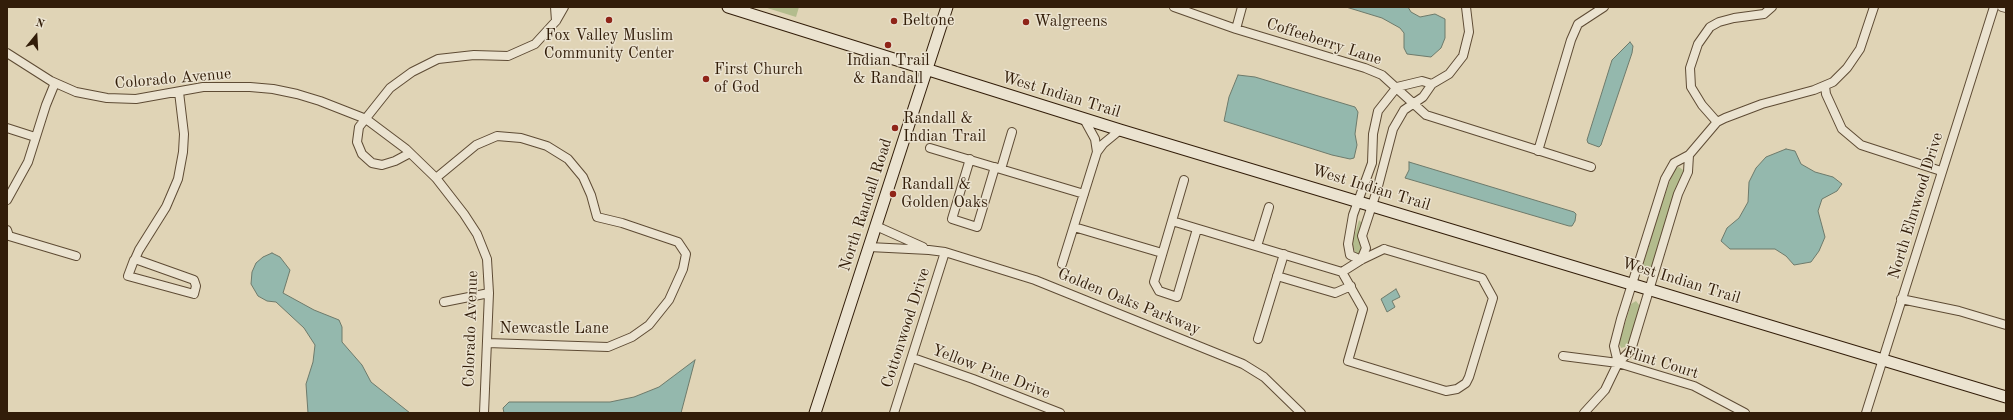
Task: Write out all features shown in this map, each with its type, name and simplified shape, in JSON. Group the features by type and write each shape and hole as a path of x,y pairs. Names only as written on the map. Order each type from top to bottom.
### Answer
{"main road":[{"name":"West Indian Trail","path":"728,7 1120,130 1650,288 2006,397"},
{"name":"North Randall Road","path":"815,413 947,7"}],"street":[{"path":"555,7 556,21"},
{"path":"410,153 395,161 382,165 372,163 362,154 357,142 358,131 390,88 412,72 438,59 474,55 508,56 535,44 556,21 564,7"},
{"name":"Coffeeberry Lane","path":"1174,7 1236,29 1382,74 1426,115 1591,167"},
{"path":"1236,29 1242,7"},
{"path":"1361,260 1366,248 1362,236 1393,129 1404,110 1423,97 1432,84 1449,74 1463,56 1469,32 1466,7"},
{"path":"1717,122 1702,105 1691,87 1690,68 1698,44 1710,27 1719,22 1734,18 1764,14 1772,7"},
{"path":"1618,363 1614,346 1665,179 1674,163 1689,155 1717,122 1762,104 1825,86 1833,82 1847,68 1860,49 1874,7"},
{"name":"North Elmwood Drive","path":"1866,413 1941,171 1994,7"},
{"path":"2002,7 2006,8"},
{"path":"1538,151 1571,40 1578,24 1597,8"},
{"name":"Colorado Avenue","path":"7,53 55,83 76,92 107,98 136,99 203,87 227,86 273,89 320,101 366,119 410,153 436,178 464,214 476,234 487,259 489,293 483,393 484,413"},
{"path":"1361,260 1350,255 1348,244 1353,215 1372,163 1373,134 1378,111 1397,88 1422,81 1432,84"},
{"path":"7,200 24,171 55,83"},
{"path":"1825,86 1826,94 1842,129 1861,145 1941,171"},
{"path":"135,259 194,280 196,286 194,294 128,276 135,259 166,207 178,179 183,152 184,134 179,92"},
{"path":"1084,119 1095,139 1097,152"},
{"path":"7,128 35,137"},
{"path":"1062,264 1097,152 1103,144 1120,130"},
{"path":"970,159 952,219 977,227 1012,132"},
{"name":"Newcastle Lane","path":"436,178 476,145 497,136 521,138 547,146 568,159 583,177 591,195 597,217 622,223 678,242 686,254 683,269 669,300 649,325 632,337 608,347 487,343"},
{"path":"930,148 1084,194"},
{"path":"1584,413 1605,390 1618,363 1631,350 1678,194 1688,172 1689,155"},
{"path":"1184,180 1154,282 1159,291 1177,297 1198,229"},
{"path":"1257,246 1269,206"},
{"path":"1172,221 1342,272 1361,304 1363,313 1348,361 1446,391 1456,389 1466,383 1492,298 1482,278 1392,250 1384,249 1361,260 1342,272"},
{"name":"Golden Oaks Parkway","path":"876,226 929,250"},
{"path":"1074,227 1162,253"},
{"path":"7,230 9,236 76,256"},
{"name":"Golden Oaks Parkway","path":"869,247 945,252 1035,280 1232,358 1264,376 1301,413"},
{"name":"Cottonwood Drive","path":"894,413 913,358 945,252"},
{"path":"1258,339 1284,254"},
{"path":"1277,276 1335,293 1351,286"},
{"path":"444,302 489,293"},
{"path":"1901,299 1959,311 2006,325"},
{"name":"Flint Court","path":"1563,356 1618,363 1694,386 1745,413"},
{"name":"Yellow Pine Drive","path":"913,358 973,378 1060,413"}],"green space":[{"path":"764,7 799,7 796,17"},
{"path":"1679,167 1683,170 1683,172 1652,266 1647,268 1643,265 1659,212 1675,168"},
{"path":"1359,220 1362,223 1358,238 1362,250 1359,255 1356,254 1352,244"},
{"path":"1636,301 1640,306 1628,346 1621,348 1619,343 1631,304"}],"water":[{"path":"1346,7 1408,7 1411,12 1420,17 1435,14 1445,19 1445,38 1441,48 1431,57 1407,54 1404,48 1404,33 1400,28 1382,18"},
{"path":"1630,42 1633,46 1632,53 1601,145 1599,147 1588,143 1587,140 1612,60"},
{"path":"1238,75 1255,77 1355,107 1358,112 1355,134 1357,145 1354,158 1350,159 1332,155 1224,121 1229,97"},
{"path":"1786,149 1795,151 1801,164 1815,172 1833,177 1842,184 1837,191 1822,199 1818,211 1825,237 1819,251 1811,262 1794,265 1786,256 1775,249 1730,249 1721,241 1727,228 1739,218 1748,202 1749,182 1756,168 1766,157"},
{"path":"1409,162 1574,212 1576,214 1575,221 1572,226 1569,226 1405,178 1409,170"},
{"path":"272,253 280,257 290,270 283,293 314,310 339,320 342,327 342,342 362,365 371,382 410,413 308,413 306,384 313,362 315,345 304,328 276,302 267,301 258,296 251,284 252,272 256,263 263,257"},
{"path":"1396,289 1400,297 1392,301 1395,307 1387,312 1381,299"},
{"path":"695,360 681,413 504,413 503,408 509,402 610,402 634,397 659,387"}],"place":[{"name":"Fox Valley Muslim Community Center","path":"609,20"},
{"name":"Beltone","path":"894,21"},
{"name":"Walgreens","path":"1026,22"},
{"name":"Indian Trail & Randall","path":"888,45"},
{"name":"First Church of God","path":"706,79"},
{"name":"Randall & Indian Trail","path":"895,128"},
{"name":"Randall & Golden Oaks","path":"893,194"}]}
